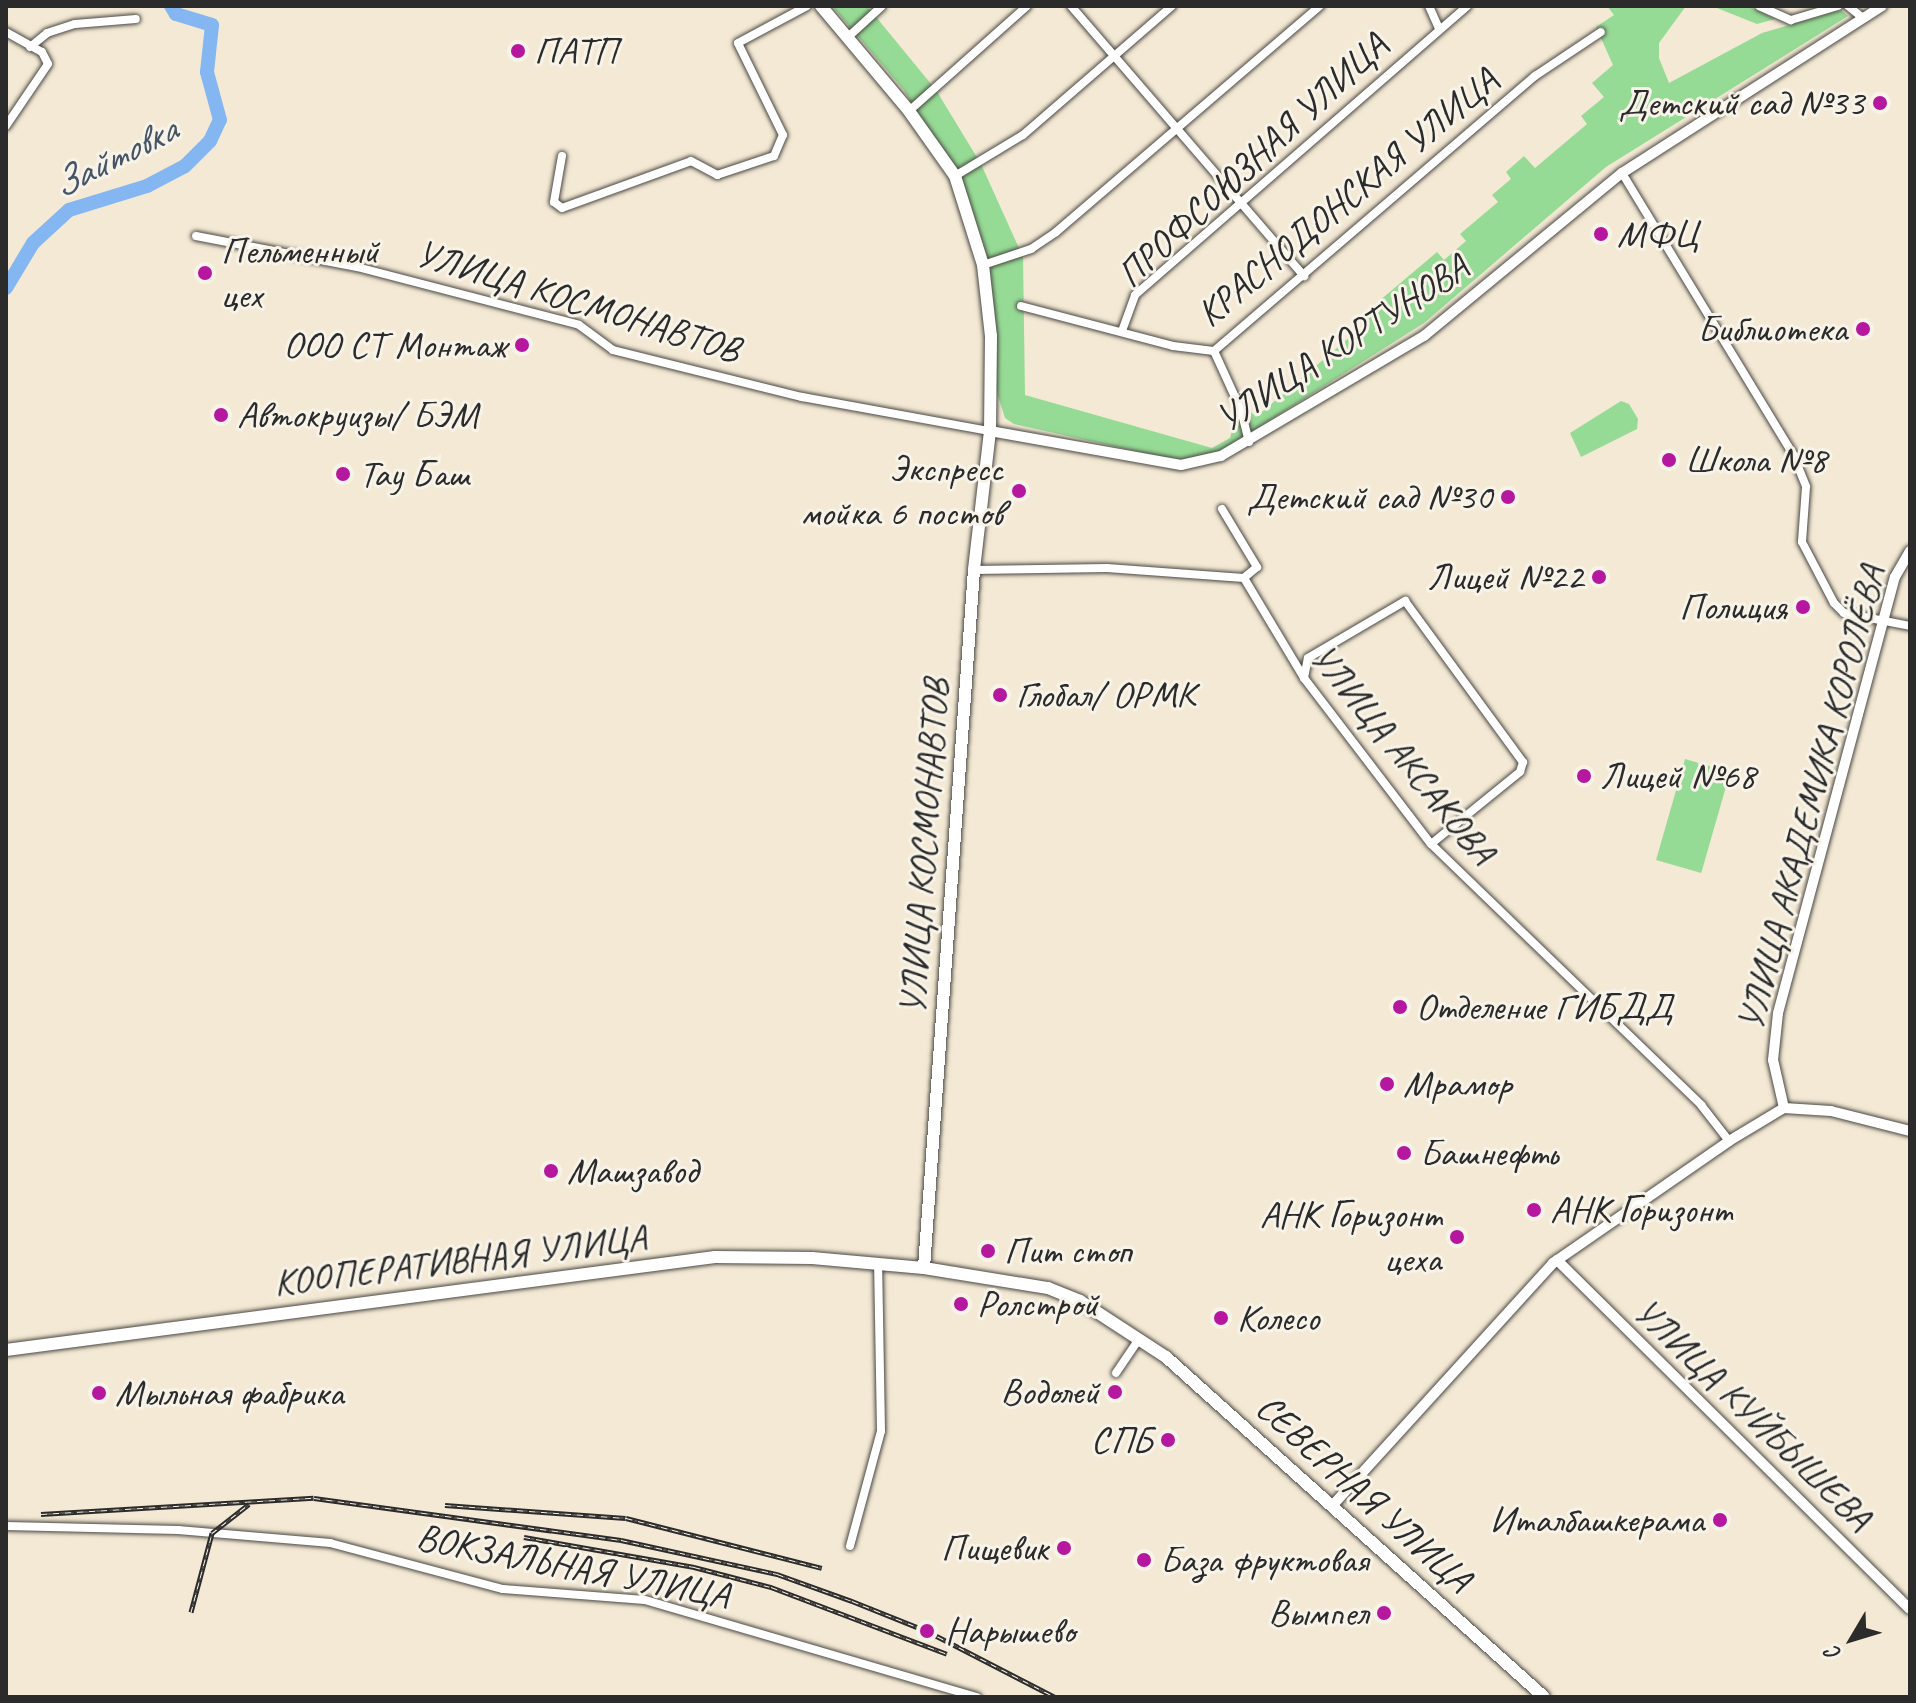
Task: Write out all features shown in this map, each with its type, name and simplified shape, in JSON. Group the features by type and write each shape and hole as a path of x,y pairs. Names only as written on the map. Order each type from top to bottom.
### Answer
{"main road":[{"name":"УЛИЦА КОСМОНАВТОВ","path":"821,6 909,111 955,176 983,265 991,336 990,431 974,570 924,1268"},
{"name":"КООПЕРАТИВНАЯ УЛИЦА","path":"6,1350 715,1257 924,1268"},
{"name":"СЕВЕРНАЯ УЛИЦА","path":"924,1268 1048,1288 1080,1301 1139,1339 1247,1426 1544,1697"}],"street":[{"path":"562,156 554,202 562,208 691,161 717,175 774,156 783,135 738,43 807,6"},
{"path":"847,38 882,6"},
{"path":"909,111 1027,6"},
{"path":"1071,6 1304,276"},
{"path":"955,176 1023,135 1172,6"},
{"path":"983,265 1031,249 1056,232 1320,6"},
{"path":"1429,6 1439,28"},
{"name":"ПРОФСОЮЗНАЯ УЛИЦА","path":"1122,331 1135,295 1467,6"},
{"path":"1759,6 1791,20 1838,6"},
{"path":"1848,6 1863,18"},
{"name":"УЛИЦА КОРТУНОВА","path":"990,431 1181,465 1206,462 1249,443 1442,323 1622,173 1882,6"},
{"path":"30,47 47,33 75,24 136,19"},
{"path":"6,32 42,52 48,64 6,126"},
{"name":"КРАСНОДОНСКАЯ УЛИЦА","path":"1021,306 1214,351 1535,76 1601,32"},
{"path":"1622,173 1793,454 1806,487 1802,542 1811,567 1844,613 1910,626"},
{"name":"УЛИЦА КОСМОНАВТОВ","path":"196,236 357,267 579,325 613,350 802,397 990,431"},
{"path":"1214,351 1241,410 1249,443"},
{"path":"974,570 1107,568 1244,578 1257,567 1222,509"},
{"name":"УЛИЦА АКАДЕМИКА КОРОЛЁВА","path":"1784,1108 1773,1060 1778,1013 1895,577 1910,551"},
{"name":"УЛИЦА АКСАКОВА","path":"1244,578 1304,678 1431,844 1701,1105 1729,1141"},
{"path":"1304,678 1308,658 1405,601 1523,762 1520,772 1431,844"},
{"path":"1333,1505 1557,1260 1729,1141 1784,1108 1831,1111 1910,1131"},
{"name":"УЛИЦА КУЙБЫШЕВА","path":"1557,1260 1910,1609"},
{"path":"850,1546 878,1450 878,1264"},
{"path":"1116,1373 1139,1339"},
{"name":"ВОКЗАЛЬНАЯ УЛИЦА","path":"6,1526 178,1530 330,1543 503,1589 645,1600 977,1697"}],"green space":[{"path":"832,6 867,6 936,90 981,164 1023,257 1025,395 1212,448 1230,438 1240,400 1256,417 1364,325 1359,318 1437,252 1444,260 1466,241 1460,234 1498,202 1492,195 1511,179 1506,172 1524,156 1535,168 1587,124 1581,116 1604,97 1592,83 1613,65 1596,27 1614,15 1607,6 1686,6 1659,43 1659,58 1669,83 1762,33 1841,10 1848,16 1606,167 1424,323 1218,453 1184,462 1014,424 1005,418 995,387 986,254 965,187 903,89"},
{"path":"1712,6 1748,6 1775,19 1757,24"},
{"path":"1621,401 1629,404 1638,419 1637,429 1581,457 1570,433"},
{"path":"1685,759 1730,772 1701,873 1656,860"}],"waterway":[{"name":"Зайтовка","path":"6,288 33,243 69,210 147,186 185,166 210,141 220,120 207,72 212,25 176,14 171,6"}],"railway":[{"path":"41,1514 314,1498 621,1540 777,1574 852,1601 927,1631 1055,1697"},
{"path":"191,1612 212,1533 249,1504"},
{"path":"445,1505 626,1518 822,1568"},
{"path":"524,1537 694,1567 771,1587 947,1654"}],"place":[{"name":"ПАТП","path":"518,51"},
{"name":"Детский сад №33","path":"1880,103"},
{"name":"МФЦ","path":"1601,234"},
{"name":"Пельменный цех","path":"205,273"},
{"name":"Библиотека","path":"1863,329"},
{"name":"ООО СТ Монтаж","path":"522,345"},
{"name":"Автокруизы/ БЭМ","path":"221,415"},
{"name":"Школа №8","path":"1669,460"},
{"name":"Тау Баш","path":"343,474"},
{"name":"Экспресс мойка 6 постов","path":"1019,491"},
{"name":"Детский сад №30","path":"1508,497"},
{"name":"Лицей №22","path":"1599,577"},
{"name":"Полиция","path":"1803,607"},
{"name":"Глобал/ ОРМК","path":"1000,695"},
{"name":"Лицей №68","path":"1584,776"},
{"name":"Отделение ГИБДД","path":"1400,1007"},
{"name":"Мрамор","path":"1387,1084"},
{"name":"Башнефть","path":"1404,1153"},
{"name":"Машзавод","path":"551,1171"},
{"name":"АНК Горизонт","path":"1534,1210"},
{"name":"АНК Горизонт цеха","path":"1457,1237"},
{"name":"Пит стоп","path":"988,1251"},
{"name":"Ролстрой","path":"961,1304"},
{"name":"Колесо","path":"1221,1318"},
{"name":"Водолей","path":"1115,1392"},
{"name":"Мыльная фабрика","path":"99,1393"},
{"name":"СПБ","path":"1168,1440"},
{"name":"Италбашкерама","path":"1720,1520"},
{"name":"Пищевик","path":"1064,1548"},
{"name":"База фруктовая","path":"1144,1560"},
{"name":"Вымпел","path":"1384,1613"},
{"name":"Нарышево","path":"927,1631"}]}
